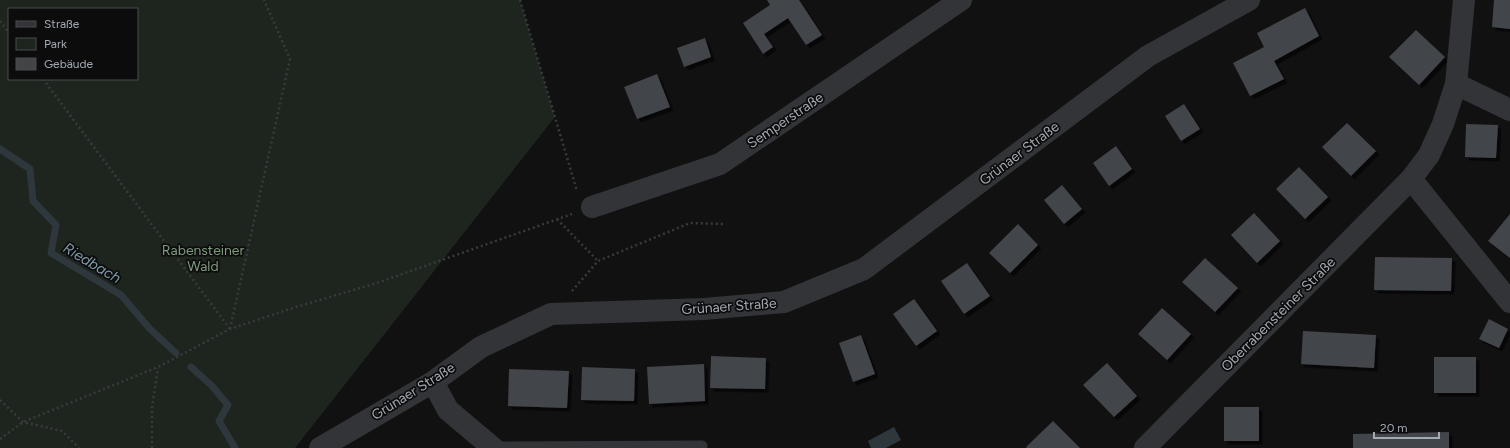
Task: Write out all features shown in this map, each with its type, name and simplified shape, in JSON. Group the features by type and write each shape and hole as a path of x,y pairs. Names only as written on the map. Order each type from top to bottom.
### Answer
{"street":[{"name":"Semperstraße","path":"585,199 720,164 961,0"},
{"name":"Grünaer Straße","path":"320,448 433,382 481,347 551,314 704,309 784,302 864,269 1148,56 1249,0"},
{"name":"Oberrabensteiner Straße","path":"1145,448 1411,179 1429,155 1443,124 1456,84 1464,0"},
{"path":"1456,84 1510,110"},
{"path":"1411,179 1510,302"},
{"path":"433,382 448,410 492,447"}],"lane":[{"path":"492,447 702,446"}],"path":[{"path":"230,329 290,59 264,0"},
{"path":"520,0 585,199"},
{"path":"0,21 8,32"},
{"path":"45,80 230,329"},
{"path":"0,439 23,422 158,367 230,329 296,307 377,283 557,219 598,262"},
{"path":"551,314 598,262 690,223 724,224"},
{"path":"152,448 152,406 158,367"},
{"path":"0,400 23,422 62,430 79,448"}],"green space":[{"name":"Rabensteiner Wald","path":"0,0 520,0 555,117 295,448 0,448"}],"shaded area":[{"path":"894,427 901,440 886,448 871,448 868,441"}],"building":[{"path":"767,0 799,0 822,35 806,45 788,18 764,34 773,47 763,54 743,23 770,5"},
{"path":"1494,0 1510,0 1510,29 1492,27"},
{"path":"1305,8 1319,36 1274,61 1284,79 1250,96 1233,63 1264,47 1257,33"},
{"path":"1416,30 1445,57 1419,85 1389,57"},
{"path":"705,38 711,57 684,67 677,48"},
{"path":"657,74 670,107 637,119 624,87"},
{"path":"1184,104 1200,129 1181,141 1165,116"},
{"path":"1347,123 1376,151 1351,176 1322,147"},
{"path":"1466,124 1498,125 1496,158 1465,157"},
{"path":"1116,146 1132,169 1109,186 1093,163"},
{"path":"1299,167 1328,197 1305,219 1276,189"},
{"path":"1062,185 1082,209 1064,224 1044,200"},
{"path":"1254,213 1280,241 1257,263 1231,235"},
{"path":"1510,214 1510,258 1488,241"},
{"path":"1018,224 1038,245 1010,273 989,253"},
{"path":"1375,257 1452,258 1451,291 1374,290"},
{"path":"1205,258 1238,288 1215,312 1182,282"},
{"path":"967,263 990,296 964,314 941,281"},
{"path":"914,299 937,331 916,346 893,314"},
{"path":"1162,308 1191,334 1167,360 1138,334"},
{"path":"1489,319 1508,329 1499,348 1479,339"},
{"path":"1303,331 1376,335 1374,368 1301,364"},
{"path":"861,335 875,374 853,382 839,343"},
{"path":"711,356 766,358 765,389 710,388"},
{"path":"1434,357 1476,357 1476,393 1434,393"},
{"path":"1107,363 1137,396 1114,417 1083,385"},
{"path":"704,364 705,401 649,404 647,367"},
{"path":"582,367 635,369 634,401 581,400"},
{"path":"509,369 569,371 567,408 508,406"},
{"path":"1224,407 1259,407 1259,441 1224,441"},
{"path":"1053,421 1080,448 1026,447"},
{"path":"1449,432 1449,448 1353,448 1353,434"}],"waterway":[{"name":"Riedbach","path":"0,149 30,169 33,201 56,225 51,253 121,295 150,329 176,353"},
{"name":"Riedbach","path":"191,367 212,386 228,405 219,421 235,448"}]}
